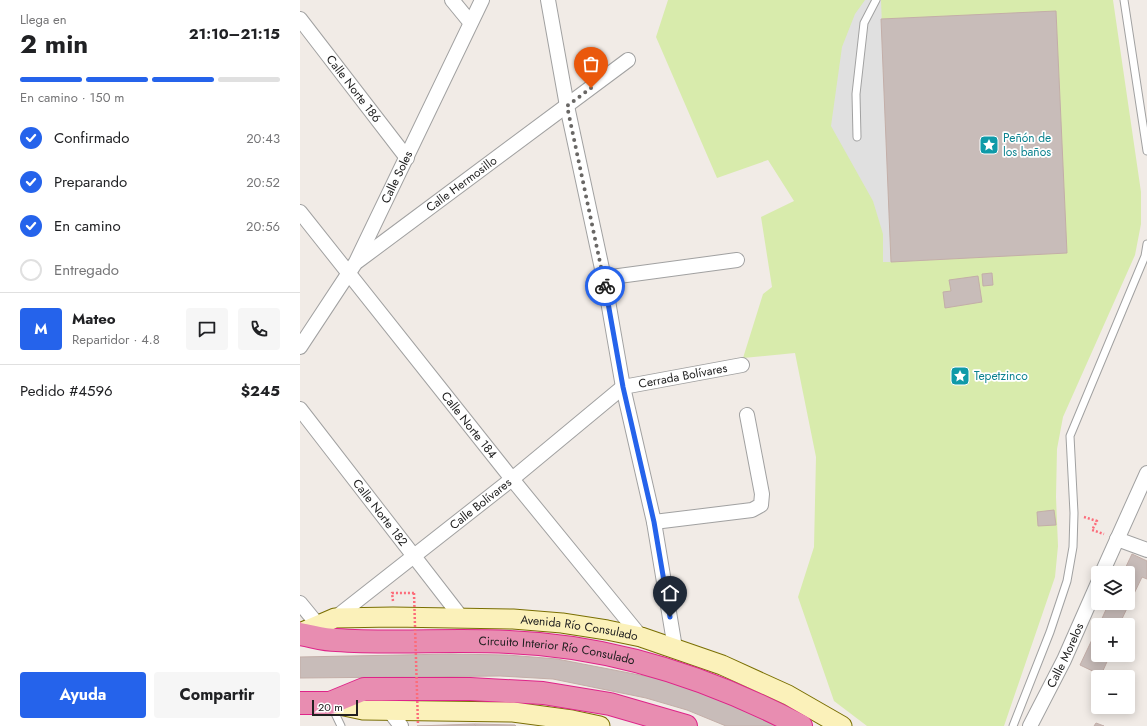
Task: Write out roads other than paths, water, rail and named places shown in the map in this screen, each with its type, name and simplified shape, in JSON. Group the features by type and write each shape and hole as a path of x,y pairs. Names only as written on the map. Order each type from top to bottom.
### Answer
{"highway":[{"name":"Circuito Interior Río Consulado","path":"313,628 335,640 508,642 554,645 603,653 650,664 691,677 733,693 801,726"},
{"path":"300,703 330,703 364,689 470,689 543,693 610,704 686,726"}],"main road":[{"name":"Avenida Río Consulado","path":"313,628 461,617 562,623 641,637 675,648 752,678 818,711 842,726"},
{"path":"330,703 363,710 488,711 549,721 600,726"}],"street":[{"path":"452,0 470,22"},
{"name":"Calle Soles","path":"300,347 352,268 407,158 470,22 482,0"},
{"path":"548,0 567,106 604,278 623,387 654,522 675,648"},
{"name":"Calle Norte 186","path":"300,19 407,158"},
{"name":"Calle Hermosillo","path":"352,268 628,60"},
{"name":"Calle Norte 184","path":"300,212 352,268 512,478 641,637"},
{"path":"604,278 737,260"},
{"name":"Cerrada Bolívares","path":"623,387 742,365"},
{"name":"Calle Bolívares","path":"313,628 414,555 512,478 623,387"},
{"name":"Calle Norte 182","path":"300,409 461,617"},
{"path":"654,522 752,510 761,505 762,494 747,415"},
{"path":"1105,566 1147,473"},
{"path":"1118,539 1147,550"},
{"name":"Calle Morelos","path":"1030,726 1064,660 1091,599"},
{"path":"300,603 313,628"},
{"path":"388,709 401,726"}],"lane":[{"path":"857,137 856,94 864,23 876,0"},
{"path":"1124,0 1147,151"},
{"path":"1013,726 1050,632 1067,581 1073,547 1074,513 1070,436 1140,270 1147,244"},
{"path":"330,703 341,726"}],"place":[{"name":"Peñón de los baños","path":"989,145"},
{"name":"Tepetzinco","path":"960,376"}]}
